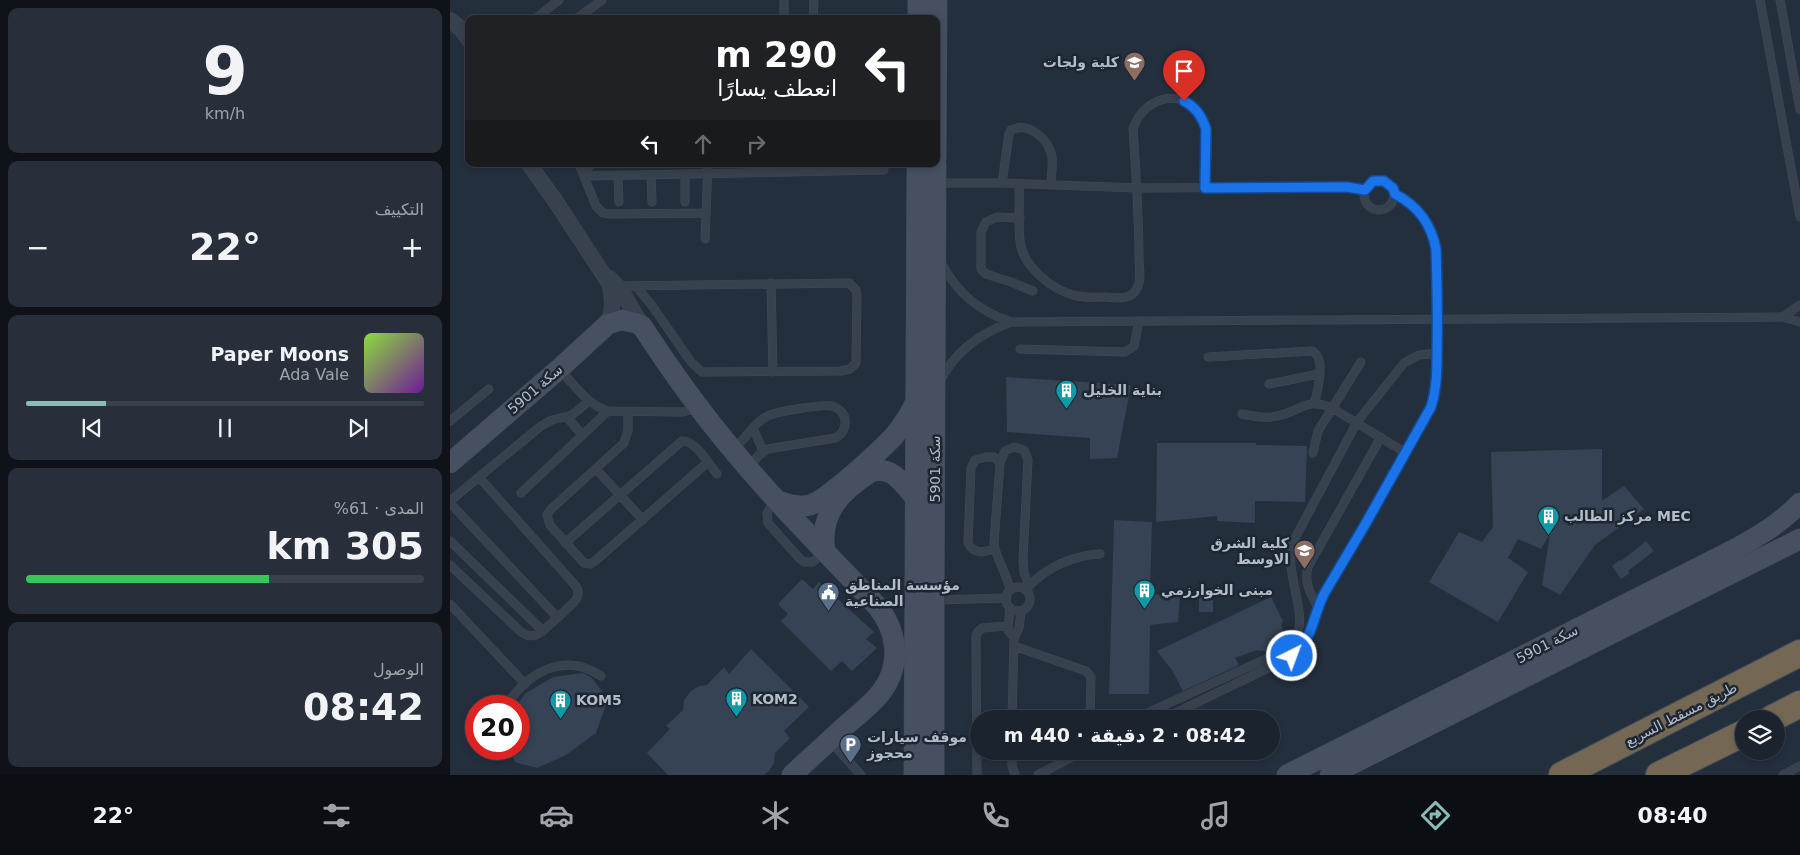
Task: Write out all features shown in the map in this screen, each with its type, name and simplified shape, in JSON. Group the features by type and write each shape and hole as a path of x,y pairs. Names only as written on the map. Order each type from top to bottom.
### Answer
{"highway":[{"name":"طريق مسقط السريع","path":"1562,775 1800,653"},
{"path":"1785,712 1800,704"},
{"path":"1659,775 1735,737"}],"street":[{"path":"918,0 918,15"},
{"path":"937,0 937,15"},
{"path":"450,20 465,34"},
{"path":"530,167 605,276 612,291 613,300 608,324 622,320 642,326"},
{"name":"سكة 5901","path":"914,775 917,167"},
{"name":"سكة 5901","path":"934,775 936,174"},
{"path":"605,276 618,286 642,326 684,370 698,408 775,500 884,614 892,632 895,647 892,673 882,691 792,775"},
{"name":"سكة 5901","path":"455,456 559,369 608,324"},
{"name":"سكة 5901","path":"775,500 801,506 810,505 825,498 894,435 907,419 915,401"},
{"name":"سكة 5901","path":"825,551 823,542 825,523 833,506 839,498 871,472 877,470 890,472 915,497"},
{"name":"سكة 5901","path":"1287,775 1748,542 1780,522 1800,503"},
{"name":"سكة 5901","path":"1330,775 1800,539"}],"lane":[{"path":"541,15 559,0"},
{"path":"581,15 602,0"},
{"path":"784,0 784,15"},
{"path":"813,15 814,0"},
{"path":"1760,0 1800,217"},
{"path":"1780,0 1800,110"},
{"path":"1019,184 1020,242 1034,269 1046,281 1078,296 1126,298 1134,293 1139,280 1137,188 1133,129 1136,120 1148,106 1165,98 1174,98 1192,105 1204,120 1207,138 1205,188"},
{"path":"1002,183 1009,134 1011,130 1019,128 1028,129 1040,136 1049,149 1052,159 1051,185"},
{"path":"580,167 596,206 608,214 706,213"},
{"path":"584,176 588,167"},
{"path":"705,239 708,167"},
{"path":"584,176 708,174 828,167 884,170"},
{"path":"685,202 686,174"},
{"path":"936,174 1019,184 1137,188 1347,187 1365,190"},
{"path":"651,175 652,202"},
{"path":"618,176 619,202"},
{"path":"1373,181 1384,181 1393,188 1395,194 1392,205 1382,211 1377,211 1367,206 1364,195 1365,190 1373,181"},
{"path":"1181,710 1292,656 1306,642 1311,634 1317,610 1324,594 1426,417 1434,396 1437,374 1436,249 1431,229 1416,208 1395,194"},
{"path":"1020,218 993,218 983,225 980,232 980,265 986,274 1033,291"},
{"path":"936,248 948,277 969,301 982,310 1011,322 1782,317 1800,322"},
{"path":"618,286 844,282 853,286 857,296 857,359 853,367 846,371 708,373 698,369 684,370 653,307 636,286"},
{"path":"771,284 773,372"},
{"path":"1782,317 1800,305"},
{"path":"1020,349 1125,352 1134,346 1139,321"},
{"path":"935,391 950,365 960,353 984,334 1011,322"},
{"path":"1208,357 1316,353 1320,360 1315,403"},
{"path":"1154,710 1288,648 1298,636 1300,628 1299,613 1290,562 1292,547 1357,422 1404,363 1420,355 1437,353"},
{"path":"1313,453 1318,431 1362,362"},
{"path":"559,369 589,401 595,406 608,411 683,412 698,408"},
{"path":"1269,384 1319,374"},
{"path":"450,421 489,389"},
{"path":"557,618 450,502 540,426 552,420 566,418 577,412 589,401"},
{"path":"1242,414 1276,417 1303,405 1315,403 1332,408 1406,452"},
{"path":"732,450 761,420 776,413 826,405 836,407 843,414 846,423 843,432 835,438 763,451 748,469"},
{"path":"520,493 608,411"},
{"path":"628,412 628,430 624,443 551,509 547,515 548,522 581,561 590,564 708,462"},
{"path":"566,418 582,435"},
{"path":"753,428 763,451"},
{"path":"1317,610 1306,581 1308,567 1381,437"},
{"path":"565,543 682,441 693,444 718,474"},
{"path":"1010,608 1013,611 1020,612 1028,608 1031,600 1024,573 1023,559 1028,460 1027,455 1020,448 1009,448 1002,455 1000,463 995,550 1004,569 1010,590 1006,598 1010,608 1008,626 1014,638"},
{"path":"995,550 978,552 973,550 968,543 971,468 975,460 986,457 994,457 1000,463"},
{"path":"596,469 642,520"},
{"path":"450,565 521,632 532,636 542,631 557,618 578,595 577,587 479,476"},
{"path":"450,541 542,631"},
{"path":"1028,588 1041,575 1059,564 1079,556 1100,554"},
{"path":"1010,590 1018,587 1028,588"},
{"path":"934,600 1006,598"},
{"path":"450,604 525,684"},
{"path":"1299,613 1317,610"},
{"path":"1012,710 1014,638 1019,628 1020,612"},
{"path":"976,775 976,636 982,628 1008,626"},
{"path":"1014,646 1086,671 1091,677 1090,710"},
{"path":"516,695 525,684 542,672 564,665 580,666 601,676"},
{"path":"829,740 861,775"},
{"path":"1012,760 1015,775"},
{"path":"1038,775 1066,760"},
{"path":"1783,775 1800,766"}],"building":[{"name":"بناية الخليل","path":"1006,377 1131,385 1117,458 1090,459 1090,438 1007,432"},
{"path":"1157,443 1256,443 1256,445 1307,446 1305,502 1255,501 1255,523 1217,521 1217,516 1156,522"},
{"name":"مركز الطالب MEC","path":"1602,449 1602,501 1624,486 1644,509 1595,545 1560,595 1542,585 1550,534 1541,549 1518,539 1508,558 1528,572 1498,622 1429,582 1459,532 1482,542 1493,527 1491,452"},
{"name":"مبنى الخوارزمي","path":"1114,520 1152,522 1150,594 1180,596 1178,622 1150,625 1149,694 1109,694"},
{"path":"1646,541 1654,551 1628,571 1630,573 1621,579 1612,566"},
{"path":"802,579 813,589 819,582 874,632 866,639 877,648 852,671 842,661 831,671 781,621 788,614 778,604"},
{"path":"1199,596 1213,596 1213,612 1199,612"},
{"path":"1271,597 1283,621 1281,625 1286,635 1289,636 1288,638 1278,647 1268,652 1257,650 1235,658 1239,665 1183,691 1172,670 1157,651"},
{"name":"KOM2","path":"751,649 809,707 784,731 790,738 775,753 774,763 769,771 764,775 668,775 647,753 670,729 666,726 683,710 684,700 690,692 699,686 707,685 724,667 729,674"},
{"name":"KOM5","path":"583,673 591,677 608,699 596,733 566,755 537,768 515,762 514,760 530,760 530,695 524,695 553,677"}],"place":[{"name":"كلية ولجات","path":"1135,81"},
{"name":"بناية الخليل","path":"1067,409"},
{"name":"مركز الطالب MEC","path":"1548,535"},
{"name":"كلية الشرق الاوسط","path":"1305,570"},
{"name":"مبنى الخوارزمي","path":"1145,609"},
{"name":"مؤسسة المناطق الصناعية","path":"829,612"},
{"name":"KOM2","path":"736,718"},
{"name":"KOM5","path":"560,719"},
{"name":"موقف سيارات محجوز","path":"851,764"}],"route":[{"path":"1184,101 1192,105 1204,120 1207,138 1205,188 1347,187 1365,190 1373,181 1384,181 1390,184 1395,194 1404,198 1420,212 1431,229 1436,249 1437,374 1431,407 1324,594 1318,607 1311,634 1300,650 1292,656"}]}
